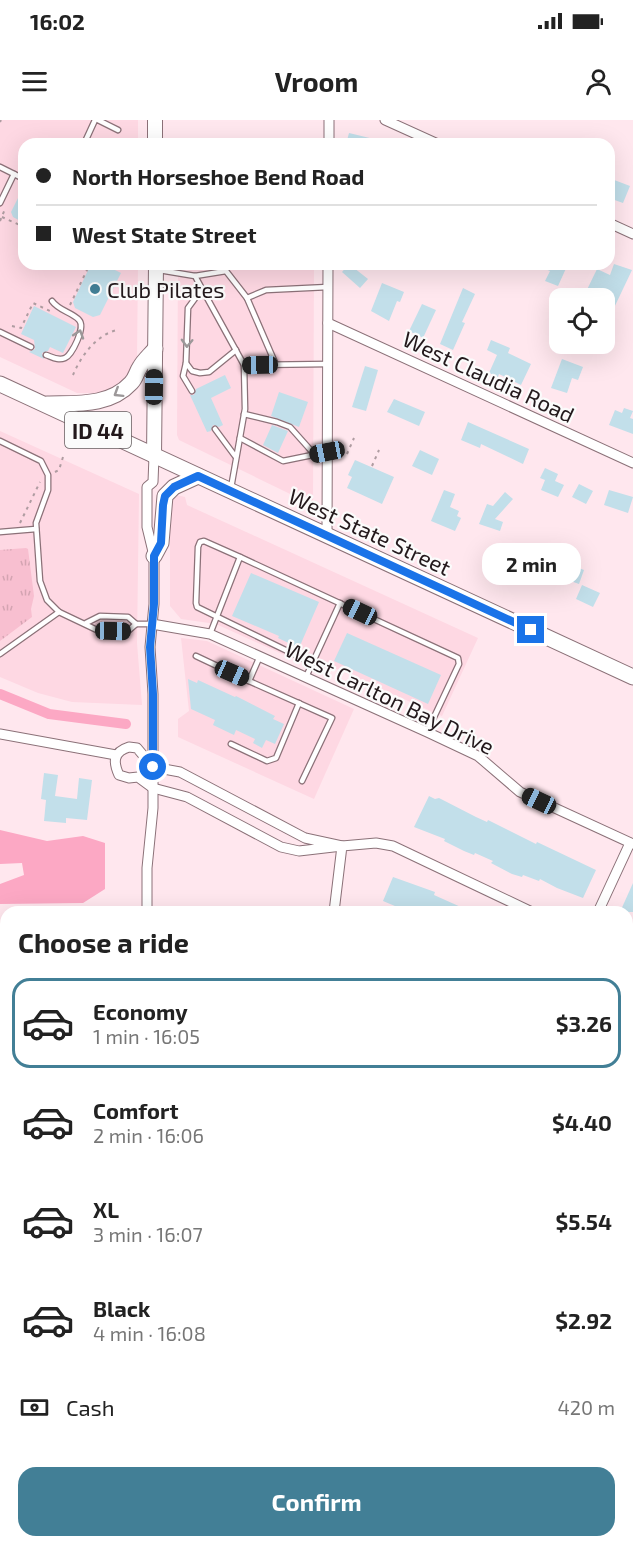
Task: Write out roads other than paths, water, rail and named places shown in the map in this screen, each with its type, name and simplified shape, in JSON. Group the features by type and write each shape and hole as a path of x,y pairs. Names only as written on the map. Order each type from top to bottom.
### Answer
{"main road":[{"path":"43,404 93,402 120,393 130,384 155,349"},
{"name":"ID 44","path":"0,384 154,456"},
{"name":"West State Street","path":"154,456 633,678"},
{"path":"154,556 161,543 165,496 174,487 198,476"}],"street":[{"path":"155,120 155,138"},
{"path":"329,120 329,138"},
{"path":"385,120 425,138"},
{"path":"615,226 633,234"},
{"path":"147,906 147,868 153,788 153,694 150,647 154,556 147,527 147,487 153,482 156,270"},
{"path":"327,535 328,270"},
{"name":"West Claudia Road","path":"328,323 633,463"},
{"name":"West Carlton Bay Drive","path":"152,624 210,634 260,656 478,756 520,792 632,841"},
{"path":"0,734 116,755"},
{"path":"342,846 304,837 180,772 153,767 137,748 120,749 116,755 114,764 119,775 129,778 138,777 153,788 187,798 281,848 299,851 376,843 393,846 519,906"},
{"path":"601,906 632,841"},
{"path":"335,906 342,846"}],"lane":[{"path":"87,138 97,120 118,130"},
{"path":"0,167 18,176"},
{"path":"0,203 14,174"},
{"path":"169,270 195,276 226,271 247,298 276,364"},
{"path":"195,276 244,365 244,414 231,490"},
{"path":"247,298 266,290 328,287"},
{"path":"192,391 183,376 186,363 188,308 202,290"},
{"path":"46,355 56,359 63,359 69,355 82,330 79,319 56,308 52,302"},
{"path":"0,332 31,347"},
{"path":"186,363 192,371 209,372 236,350"},
{"path":"244,365 328,364"},
{"path":"244,414 290,427 315,455"},
{"path":"215,429 235,456"},
{"path":"240,438 283,461 327,452"},
{"path":"0,441 41,461 48,475 48,490 37,515 36,529 40,581 47,600 59,612 99,631 128,631 136,624 152,624"},
{"path":"0,532 36,529"},
{"path":"312,663 197,607 200,542 204,541 240,557 458,658 459,664 427,732"},
{"path":"210,634 240,557"},
{"path":"306,677 340,603"},
{"path":"0,654 59,612"},
{"path":"86,623 100,616 128,616 136,624"},
{"path":"196,656 332,718 302,781"},
{"path":"249,681 260,656"},
{"path":"231,744 267,761 276,758 299,704"}],"waterway":[{"path":"0,694 49,714 126,724"}],"place":[{"name":"Club Pilates","path":"95,289"}]}
